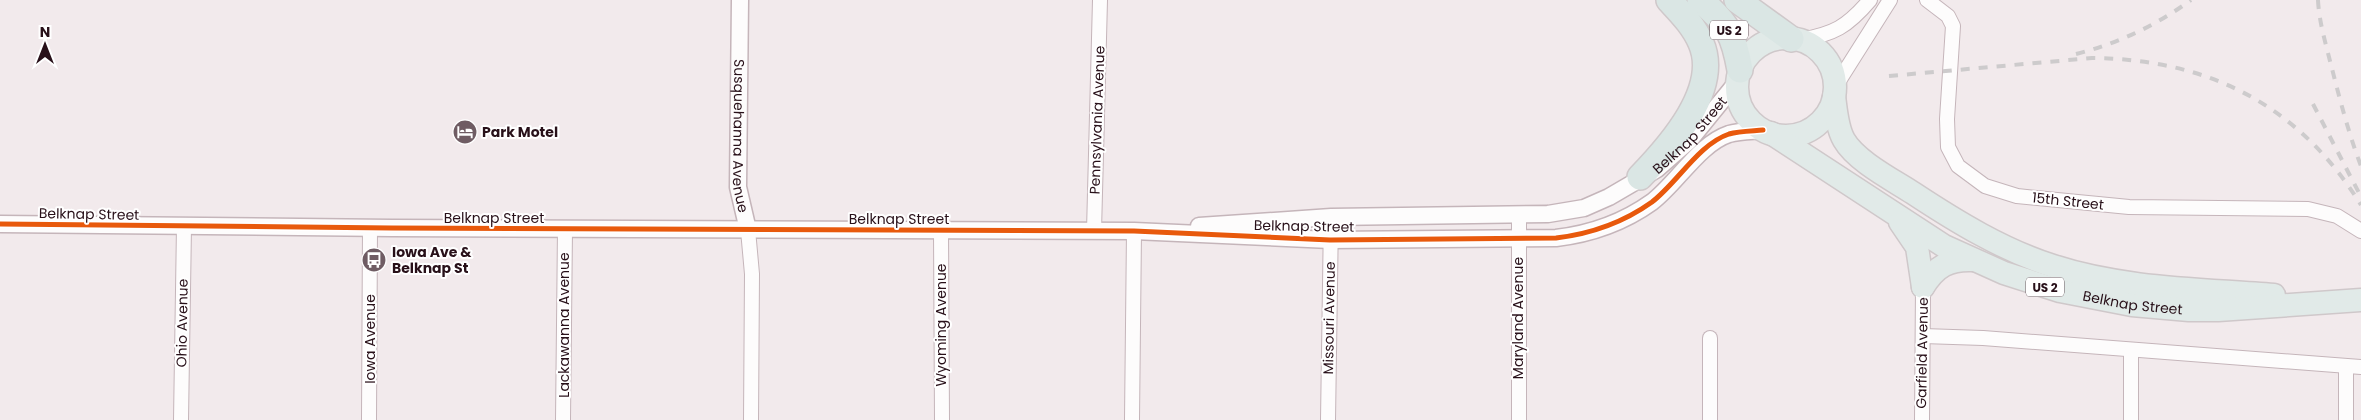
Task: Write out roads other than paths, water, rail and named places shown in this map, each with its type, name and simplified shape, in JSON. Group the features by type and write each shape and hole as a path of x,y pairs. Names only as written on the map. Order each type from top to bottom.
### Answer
{"highway":[{"path":"1640,177 1687,119 1696,104 1704,73 1705,59 1702,45 1690,24 1669,0"},
{"name":"US 2","path":"1700,0 1723,20 1732,34 1739,76 1738,93 1743,110 1753,124 1767,132"},
{"name":"US 2","path":"1737,0 1795,39 1816,49 1829,63 1834,75 1835,92"},
{"path":"1739,76 1746,59 1766,43 1795,39"},
{"path":"1767,132 1784,136 1798,134 1811,129 1826,115 1835,92"},
{"name":"Belknap Street","path":"1835,92 1840,130 1844,140 1860,157 1970,229 2023,255 2070,271 2138,285 2359,300"},
{"name":"Belknap Street","path":"1767,132 1944,246 2012,276 2060,291 2132,305 2218,310 2359,300"},
{"path":"1895,216 1917,247 1923,287"},
{"path":"1923,287 1933,273 1945,263 1975,260"}],"street":[{"name":"Susquehanna Avenue","path":"740,0 738,187 748,230 752,274 751,420"},
{"path":"1795,39 1840,29 1851,21 1870,0"},
{"path":"1835,92 1890,0"},
{"name":"15th Street","path":"1927,0 1948,16 1953,26 1947,124 1950,152 1958,166 1985,186 2017,196 2129,207 2308,209 2337,216 2361,231"},
{"name":"Pennsylvania Avenue","path":"1094,231 1100,4"},
{"name":"Belknap Street","path":"1134,231 1330,217 1548,214 1584,208 1609,197 1664,164 1689,141 1739,76"},
{"name":"Belknap Street","path":"0,224 564,230 1134,231 1330,240 1518,240 1575,236 1611,224 1652,202 1715,141 1733,133 1767,132"},
{"name":"Maryland Avenue","path":"1519,215 1519,420"},
{"name":"Missouri Avenue","path":"1328,420 1330,217"},
{"name":"Ohio Avenue","path":"181,420 184,226"},
{"name":"Iowa Avenue","path":"369,420 370,228"},
{"name":"Lackawanna Avenue","path":"564,230 564,420"},
{"name":"Wyoming Avenue","path":"941,230 942,420"},
{"path":"1132,420 1134,231"},
{"name":"Garfield Avenue","path":"1922,420 1923,287"},
{"path":"1923,336 1984,338 2361,367"},
{"path":"1710,338 1710,420"},
{"path":"2131,350 2131,420"},
{"path":"2346,367 2346,420"}],"railway":[{"path":"2076,54 2107,45 2136,33 2164,18 2191,0"},
{"path":"2318,0 2321,23 2333,74 2361,166"},
{"path":"1889,76 2092,58 2134,61 2174,67 2212,79 2247,94 2279,115 2309,140 2336,170 2361,205"},
{"path":"2313,104 2359,193"}],"place":[{"name":"Park Motel","path":"465,132"},
{"name":"Iowa Ave & Belknap St","path":"374,260"}]}
